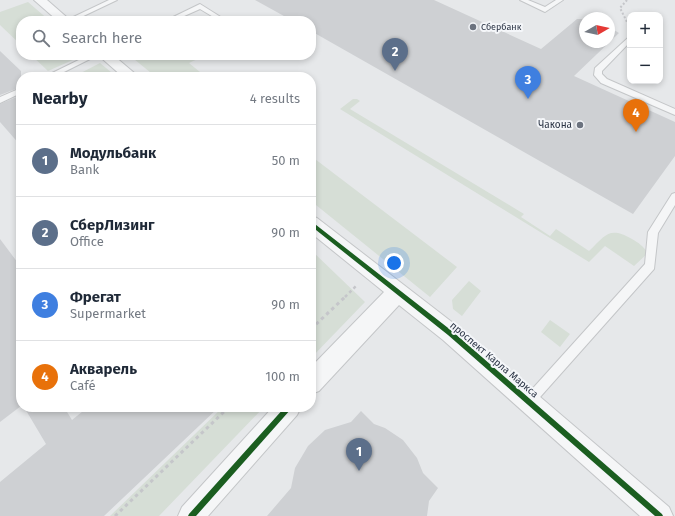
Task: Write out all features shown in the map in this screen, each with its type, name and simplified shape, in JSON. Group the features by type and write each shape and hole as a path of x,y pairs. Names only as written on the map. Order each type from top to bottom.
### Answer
{"street":[{"path":"40,0 59,16"},
{"path":"111,60 126,72"},
{"name":"проспект Карла Маркса","path":"316,227 450,333 660,516"},
{"path":"316,379 386,303 398,293"},
{"path":"191,516 285,412"}],"lane":[{"path":"79,16 114,0"},
{"path":"523,0 545,10 560,0"},
{"path":"179,16 200,6 216,16"},
{"path":"627,41 598,70 598,75 604,81 675,112"},
{"path":"59,72 84,60"},
{"path":"0,100 16,92"},
{"path":"529,401 650,266 654,232 675,197"}],"path":[{"path":"627,0 620,8 627,22"},
{"path":"316,324 362,280"},
{"path":"115,516 224,412"}],"shaded area":[{"path":"28,2 44,16 16,16 16,40 0,25 0,12"},
{"path":"36,60 73,60 48,71"},
{"path":"135,60 195,60 189,63 200,72 150,72"},
{"path":"100,63 111,72 83,72"},
{"path":"353,99 360,101 350,109 524,214 521,217 550,236 556,229 589,251 608,234 618,233 637,242 648,253 634,266 605,246 589,262 340,109"},
{"path":"316,160 457,267 430,297 316,205"},
{"path":"316,255 365,302 316,353"},
{"path":"469,281 481,291 462,316 453,309 452,300"},
{"path":"550,320 570,334 560,347 541,332"},
{"path":"218,412 259,412 159,516 110,516"}],"building":[{"path":"255,0 434,0 541,49 577,19 579,19 579,48 603,48 574,76 675,122 675,156 633,214 316,34 316,16 284,16"},
{"path":"615,31 619,33 615,37"},
{"path":"0,51 21,72 16,72 16,89 0,95"},
{"path":"16,97 16,140 0,122 0,104"},
{"path":"0,239 16,260 16,410 0,422"},
{"path":"361,411 374,424 385,428 403,440 417,458 423,473 438,488 429,501 427,516 267,516 291,488 295,468 308,446 325,430 351,422"},
{"path":"27,412 67,412 72,420 82,412 214,412 104,516 0,516 0,482 46,444"}],"cycle path":[{"path":"316,227 450,333 660,516"},
{"path":"191,516 285,412"}],"place":[{"name":"Сбербанк","path":"473,27"},
{"name":"СберЛизинг","path":"395,71"},
{"name":"Фрегат","path":"528,99"},
{"name":"Чакона","path":"580,125"},
{"name":"Акварель","path":"636,132"},
{"name":"Модульбанк","path":"359,471"}]}
